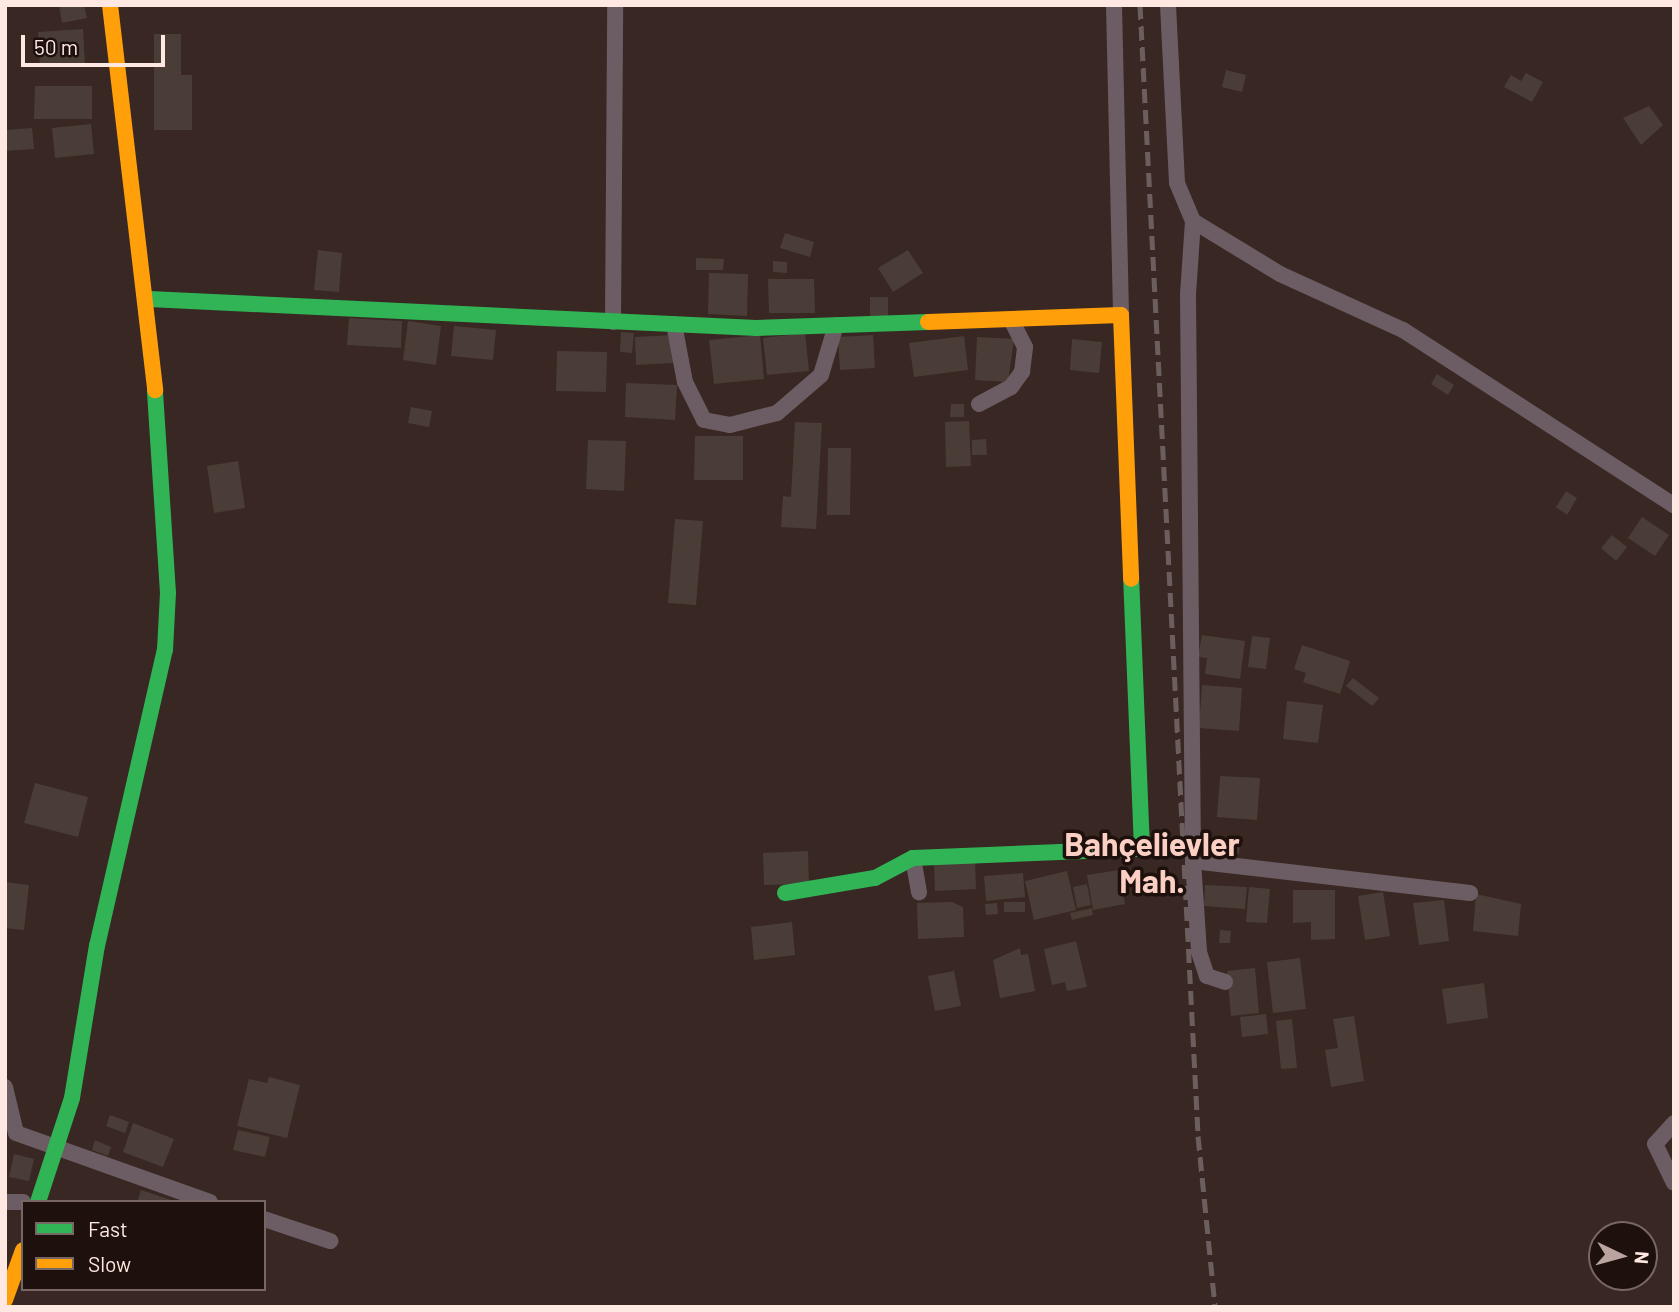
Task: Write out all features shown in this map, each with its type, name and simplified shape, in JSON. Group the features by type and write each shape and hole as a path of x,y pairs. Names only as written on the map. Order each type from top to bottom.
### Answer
{"street":[{"path":"39,1200 72,1098 97,946 165,650 168,593 149,299 110,5"},
{"path":"614,322 615,5"},
{"path":"785,893 875,878 913,858 1142,849 1121,315 1114,5"},
{"path":"1168,5 1177,183 1193,221 1188,294 1193,861 1199,952 1207,976 1224,982"},
{"path":"1193,221 1280,274 1403,330 1674,505"},
{"path":"149,299 674,324 835,325 1121,315"},
{"path":"979,404 1011,387 1022,372 1025,347 1011,319"},
{"path":"674,324 685,382 704,420 730,425 777,413 821,375 835,325"},
{"path":"913,858 919,892"},
{"path":"1193,861 1470,893"},
{"path":"5,1087 16,1133 55,1151 204,1200"},
{"path":"1674,1123 1655,1144 1674,1183"},
{"path":"266,1220 330,1241"},
{"path":"5,1300 21,1256"}],"building":[{"path":"59,5 84,5 87,18 62,23"},
{"path":"83,29 85,64 40,67 38,32"},
{"path":"154,34 181,34 181,75 192,75 192,130 154,130"},
{"path":"1226,70 1246,75 1242,92 1222,87"},
{"path":"1526,73 1543,82 1532,102 1504,87 1511,75 1521,81"},
{"path":"35,86 92,86 92,119 34,119"},
{"path":"1649,106 1663,125 1641,145 1623,118"},
{"path":"91,124 94,154 55,158 52,128"},
{"path":"32,128 34,149 5,151 5,130"},
{"path":"785,233 814,242 810,257 780,248"},
{"path":"318,250 342,253 339,292 314,290"},
{"path":"908,250 923,273 893,292 878,268"},
{"path":"696,258 724,259 723,270 696,270"},
{"path":"773,261 787,262 787,273 773,272"},
{"path":"709,273 748,274 747,316 708,314"},
{"path":"768,279 814,279 815,313 769,313"},
{"path":"870,297 888,297 888,316 870,316"},
{"path":"349,318 402,321 401,348 347,345"},
{"path":"408,321 441,326 436,365 403,360"},
{"path":"454,326 496,330 493,360 451,356"},
{"path":"621,332 634,333 632,353 620,352"},
{"path":"805,333 809,371 767,375 763,338"},
{"path":"674,335 675,363 636,365 635,337"},
{"path":"760,335 764,379 714,384 709,340"},
{"path":"873,335 875,368 840,370 838,337"},
{"path":"964,336 968,370 914,377 909,343"},
{"path":"977,337 1014,339 1008,382 975,380"},
{"path":"1072,339 1102,342 1099,373 1070,370"},
{"path":"557,351 607,352 606,392 556,391"},
{"path":"1437,374 1454,385 1448,395 1431,384"},
{"path":"626,383 677,385 675,420 625,417"},
{"path":"951,404 964,404 964,417 950,417"},
{"path":"411,407 432,411 429,427 408,423"},
{"path":"969,421 971,466 946,467 945,422"},
{"path":"795,422 822,423 816,529 781,527 783,496 791,497"},
{"path":"695,436 743,436 743,480 694,480"},
{"path":"986,439 987,455 972,455 972,440"},
{"path":"588,440 626,441 624,491 586,489"},
{"path":"828,448 851,448 850,515 827,515"},
{"path":"238,461 245,508 214,513 207,466"},
{"path":"1566,491 1577,498 1567,515 1556,507"},
{"path":"1642,517 1669,535 1655,556 1628,538"},
{"path":"675,519 703,521 696,605 668,603"},
{"path":"1612,535 1627,547 1616,561 1601,548"},
{"path":"1202,635 1245,641 1240,679 1205,674 1207,658 1198,657"},
{"path":"1252,636 1270,638 1266,669 1248,667"},
{"path":"1302,645 1350,661 1340,694 1303,682 1306,673 1294,669"},
{"path":"1353,678 1379,698 1372,706 1346,686"},
{"path":"1202,685 1242,688 1239,731 1199,728"},
{"path":"1287,701 1323,705 1318,743 1283,739"},
{"path":"1220,776 1260,778 1257,820 1217,817"},
{"path":"35,783 88,797 78,837 24,823"},
{"path":"1200,840 1240,842 1239,854 1200,852"},
{"path":"808,851 809,884 764,885 763,853"},
{"path":"975,862 976,889 935,891 934,864"},
{"path":"1119,870 1125,904 1093,910 1087,875"},
{"path":"1067,871 1076,910 1034,920 1025,881"},
{"path":"1023,873 1025,897 986,901 984,876"},
{"path":"5,882 29,885 24,930 5,928"},
{"path":"1087,884 1091,905 1077,908 1073,887"},
{"path":"1205,885 1247,887 1245,909 1204,906"},
{"path":"1249,887 1270,889 1267,923 1246,922"},
{"path":"1293,890 1335,890 1335,939 1311,940 1311,922 1293,923"},
{"path":"1383,892 1390,936 1365,940 1358,896"},
{"path":"1476,894 1521,904 1518,936 1473,931"},
{"path":"1444,900 1449,941 1419,945 1413,903"},
{"path":"952,902 963,907 964,937 918,939 917,903"},
{"path":"1004,902 1025,902 1025,912 1004,912"},
{"path":"997,903 998,914 986,915 985,904"},
{"path":"1092,908 1093,915 1072,920 1070,913"},
{"path":"792,922 795,955 754,960 751,927"},
{"path":"1220,930 1231,931 1230,943 1219,943"},
{"path":"1076,941 1087,987 1067,991 1065,982 1052,985 1044,949"},
{"path":"1020,948 1021,955 1028,954 1035,991 1000,998 993,960"},
{"path":"1300,958 1306,1009 1273,1013 1267,962"},
{"path":"1255,968 1259,1013 1231,1016 1227,971"},
{"path":"954,971 961,1006 935,1011 928,976"},
{"path":"1484,983 1488,1018 1447,1024 1442,989"},
{"path":"1266,1014 1268,1034 1242,1037 1240,1017"},
{"path":"1354,1016 1364,1081 1331,1087 1325,1050 1338,1048 1333,1019"},
{"path":"1292,1019 1297,1068 1281,1069 1276,1021"},
{"path":"269,1077 300,1085 287,1138 237,1126 249,1079 267,1083"},
{"path":"110,1115 129,1122 125,1133 106,1126"},
{"path":"133,1123 174,1139 163,1167 123,1152"},
{"path":"238,1130 270,1137 265,1157 233,1150"},
{"path":"95,1140 111,1147 108,1156 92,1150"},
{"path":"14,1154 34,1159 29,1181 9,1177"},
{"path":"141,1190 171,1200 138,1200"}],"railway":[{"path":"1140,5 1198,1136 1215,1307"}],"traffic: fast":[{"path":"149,299 756,328 928,322"},
{"path":"39,1200 72,1098 97,946 165,650 168,593 155,390"},
{"path":"785,893 875,878 913,858 1142,849 1131,579"}],"traffic: slow":[{"path":"110,5 155,390"},
{"path":"928,322 1121,315 1131,579"},
{"path":"5,1300 21,1256"}],"district":[{"name":"Bahçelievler Mah.","path":"1152,862"}]}
